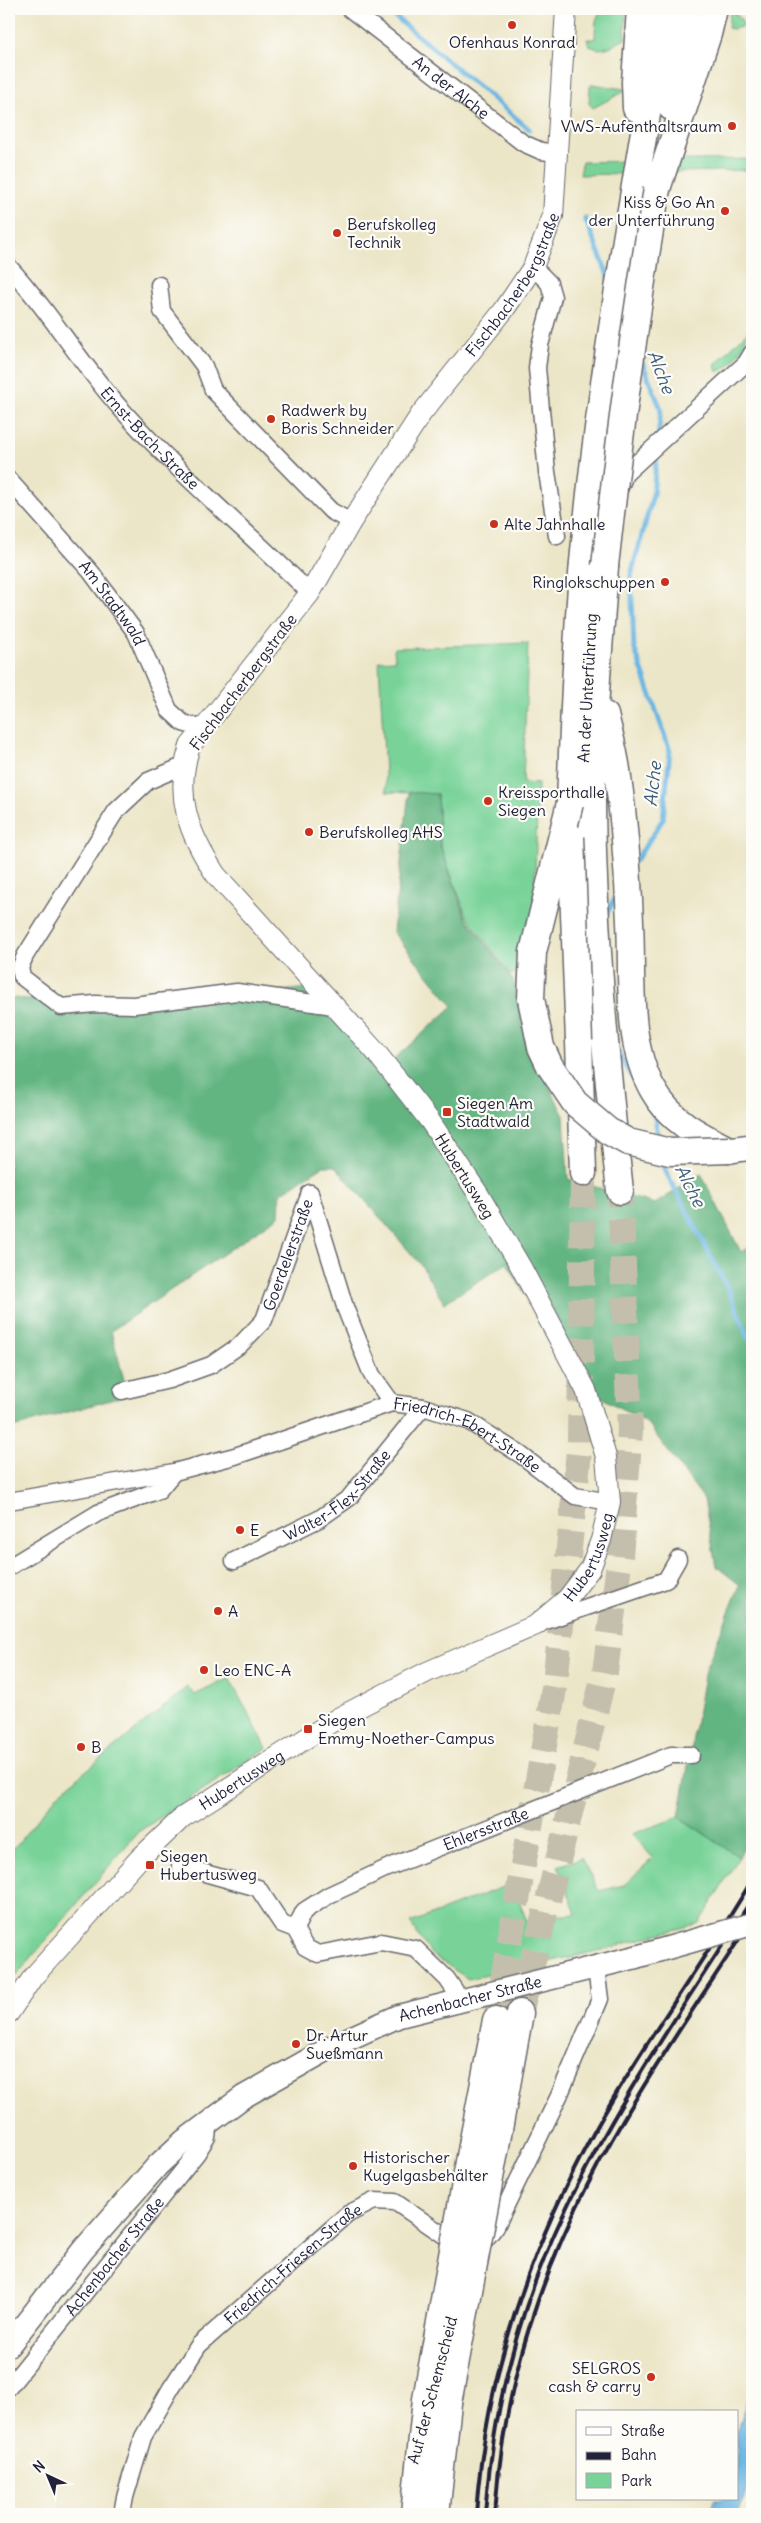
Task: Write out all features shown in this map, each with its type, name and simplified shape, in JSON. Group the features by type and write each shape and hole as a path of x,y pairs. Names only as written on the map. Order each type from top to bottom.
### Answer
{"highway":[{"path":"638,167 635,82 640,9"},
{"path":"583,1173 570,803 575,681 584,550 597,441 638,167 665,9"},
{"path":"620,1191 607,1071 594,870 592,799 598,680 605,566 618,444 638,296 687,9"},
{"path":"657,189 708,34 714,9"},
{"path":"598,680 618,776 630,922 634,1021 637,1043 645,1074 663,1106 677,1120 695,1133 740,1149"},
{"path":"570,803 533,952 531,999 541,1047 550,1066 575,1103 608,1131 628,1142 670,1152 740,1149"},
{"path":"414,2514 426,2399 484,2143 508,2016"},
{"path":"436,2514 448,2403 484,2143"}],"main road":[{"name":"Achenbacher Straße","path":"9,2344 83,2250 158,2165 209,2121 243,2097 337,2044 399,2016 596,1968 752,1924"}],"street":[{"name":"An der Alche","path":"350,9 523,142 541,151 558,153"},
{"name":"Fischbacherbergstraße","path":"334,1006 237,992 134,1005 95,1004 61,1007 22,977 20,968 25,956 116,811 148,781 184,766 190,746 310,593 351,522 421,414 504,310 533,266 553,216 566,9"},
{"path":"533,266 549,283 553,297 540,345 537,368 547,472 557,536"},
{"name":"Ernst-Bach-Straße","path":"9,267 29,289 121,409 167,456 310,593"},
{"path":"159,285 162,311 204,366 213,390 331,511 351,522"},
{"name":"An der Unterführung","path":"545,926 577,863 596,548 625,474 746,363 752,353"},
{"name":"Am Stadtwald","path":"9,480 91,572 136,632 170,710 183,723 204,728"},
{"name":"Hubertusweg","path":"184,766 183,795 188,825 201,853 216,874 375,1051 435,1128 521,1267 586,1390 606,1456 610,1502 601,1540 590,1569 567,1599 536,1625"},
{"name":"Goerdelerstraße","path":"122,1391 169,1380 211,1365 240,1345 264,1320 310,1192 346,1310 372,1375 392,1403"},
{"name":"Friedrich-Ebert-Straße","path":"9,1502 174,1472 235,1456 392,1403 423,1407 468,1421 521,1454 575,1496 610,1502"},
{"name":"Walter-Flex-Straße","path":"234,1561 319,1519 350,1498 423,1407"},
{"path":"9,1567 98,1513 159,1490 174,1472"},
{"name":"Hubertusweg","path":"9,2013 33,1977 46,1962 139,1859 183,1818 338,1718 427,1672 536,1625 666,1580 678,1559"},
{"name":"Ehlersstraße","path":"295,1929 304,1911 329,1895 387,1868 671,1755 691,1755"},
{"path":"180,1866 258,1888 282,1924 295,1929 305,1947 318,1954 381,1942 416,1949 447,1979 462,2001"},
{"path":"465,2266 496,2226 560,2096 600,1999 596,1968"},
{"name":"Achenbacher Straße","path":"9,2386 197,2153 207,2137 209,2121"},
{"name":"Friedrich-Friesen-Straße","path":"122,2514 125,2497 143,2438 170,2388 199,2345 348,2214 374,2201 395,2202 448,2238 465,2266"},
{"name":"Auf der Schemscheid","path":"400,2514 465,2266"}],"green space":[{"path":"607,9 626,9 625,39 607,48 594,48 589,45 587,39 595,39 597,17 599,13"},
{"path":"730,10 740,18 744,26 734,29 728,28"},
{"path":"592,84 624,89 625,91 593,108 589,104 590,87"},
{"path":"752,159 751,170 580,175 582,162"},
{"path":"748,331 747,337 737,356 722,370 717,372 715,364"},
{"name":"Kreissporthalle Siegen","path":"528,643 523,783 538,784 534,903 525,969 511,975 467,917 440,845 437,794 386,792 379,661 395,660 394,648"},
{"path":"409,792 437,794 440,845 466,918 513,980 525,1037 564,1116 568,1179 655,1204 701,1174 741,1252 752,1245 752,1830 739,1857 679,1817 705,1670 740,1585 716,1566 704,1499 647,1423 576,1383 507,1263 444,1303 421,1265 335,1166 323,1166 280,1194 279,1216 111,1331 128,1395 9,1429 9,997 86,1008 311,988 385,1067 453,1006 393,932"},
{"path":"229,1678 267,1748 138,1832 9,1984 9,1854 59,1793 188,1687 195,1695"},
{"path":"679,1817 739,1857 699,1923 594,1952 468,1979 431,1954 410,1923 513,1883 527,1922 550,1916 576,1914 558,1866 581,1858 599,1891 624,1885 653,1858 632,1834"}],"water":[{"path":"752,2386 752,2476 745,2498 737,2514 709,2514 714,2500 738,2500 738,2427"}],"waterway":[{"name":"Alche","path":"386,9 529,129"},
{"name":"Alche","path":"585,218 609,278"},
{"name":"Alche","path":"641,360 661,409 658,438"},
{"name":"Alche","path":"636,860 663,819 670,751 634,647 631,575 653,495 657,451"},
{"name":"Alche","path":"606,915 619,891"},
{"name":"Alche","path":"617,1051 639,1089"},
{"name":"Alche","path":"649,1107 655,1117 659,1142"},
{"name":"Alche","path":"662,1157 664,1168 729,1291 752,1346"}],"tunnel":[{"path":"496,2020 555,1683 580,1442 583,1173"},
{"path":"520,2013 605,1672 620,1556 630,1431 620,1191"}],"railway":[{"path":"476,2514 489,2414 500,2365 530,2269 549,2222 594,2132 652,2036 752,1880"},
{"path":"485,2514 494,2437 511,2360 521,2322 548,2249 584,2172 629,2092 752,1899"},
{"path":"495,2514 499,2471 513,2387 537,2304 568,2225 605,2151 625,2117 752,1919"}],"place":[{"name":"Ofenhaus Konrad","path":"512,25"},
{"name":"VWS-Aufenthaltsraum","path":"732,126"},
{"name":"Kiss & Go An der Unterführung","path":"725,211"},
{"name":"Berufskolleg Technik","path":"337,233"},
{"name":"Radwerk by Boris Schneider","path":"271,419"},
{"name":"Alte Jahnhalle","path":"494,524"},
{"name":"Ringlokschuppen","path":"665,582"},
{"name":"Kreissporthalle Siegen","path":"488,801"},
{"name":"Berufskolleg AHS","path":"309,832"},
{"name":"Siegen Am Stadtwald","path":"447,1112"},
{"name":"E","path":"240,1530"},
{"name":"A","path":"218,1611"},
{"name":"Leo ENC-A","path":"204,1670"},
{"name":"Siegen Emmy-Noether-Campus","path":"308,1729"},
{"name":"B","path":"81,1747"},
{"name":"Siegen Hubertusweg","path":"150,1865"},
{"name":"Dr. Artur Sueßmann","path":"296,2044"},
{"name":"Historischer Kugelgasbehälter","path":"353,2166"},
{"name":"SELGROS cash & carry","path":"651,2377"}]}
